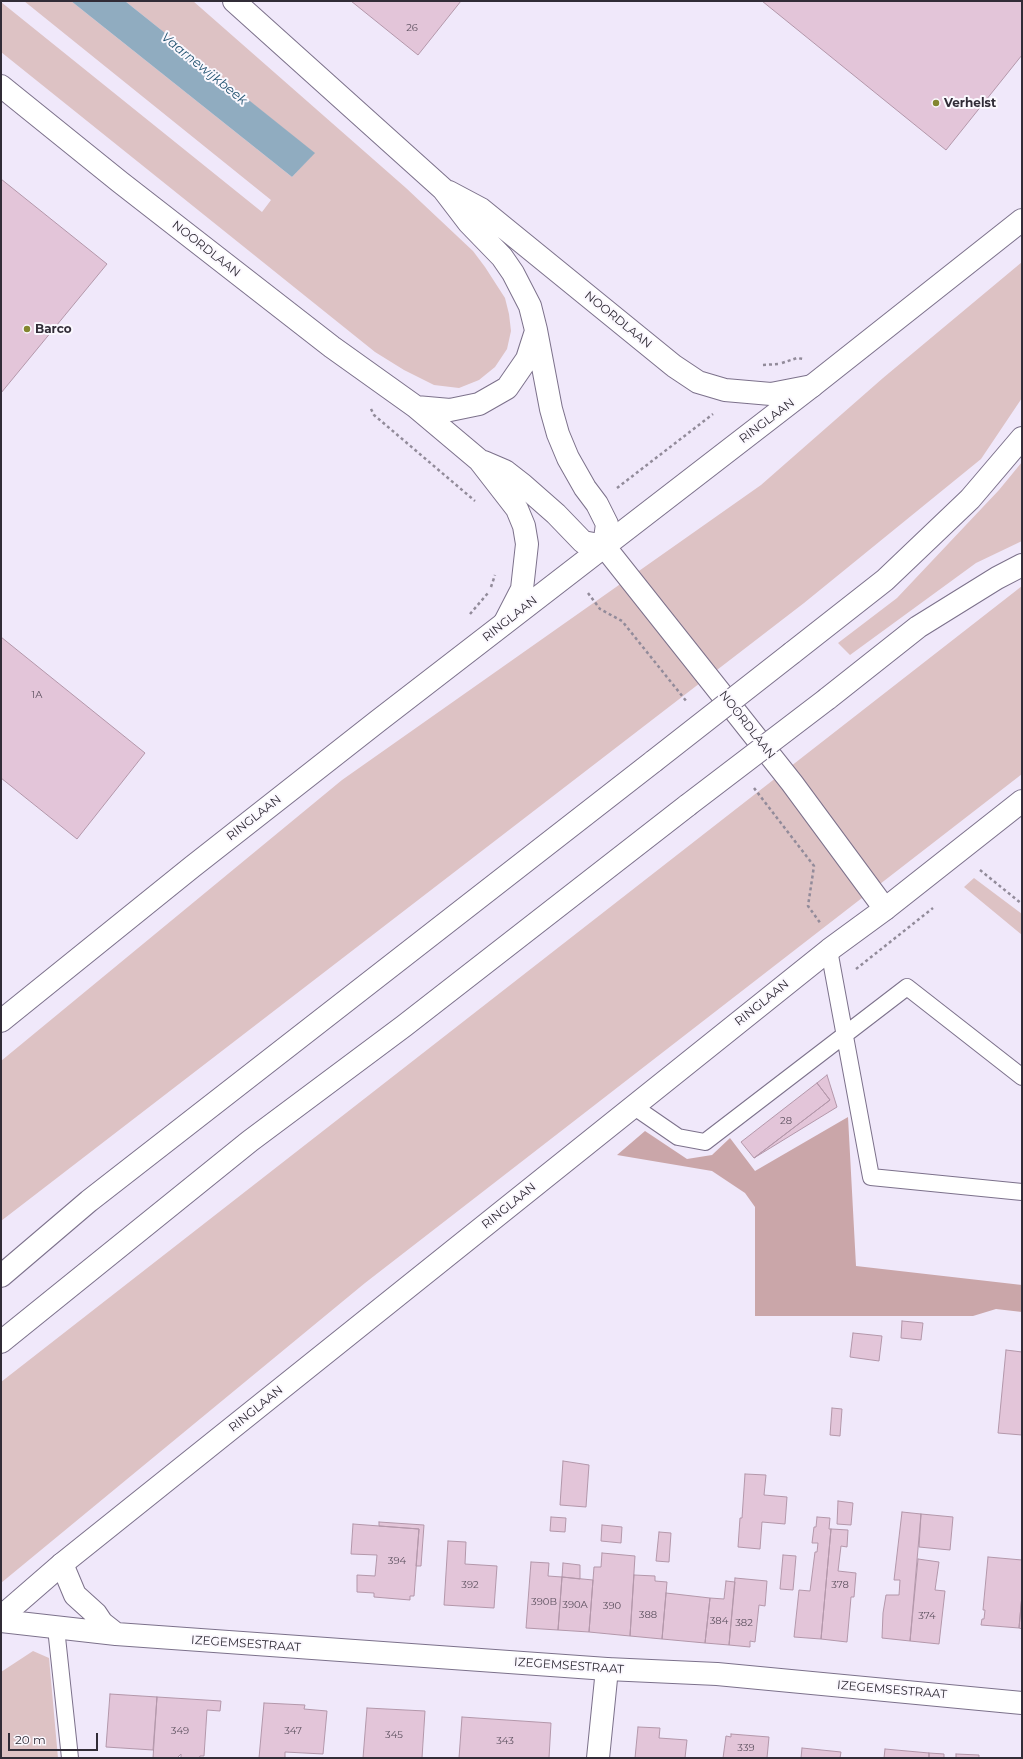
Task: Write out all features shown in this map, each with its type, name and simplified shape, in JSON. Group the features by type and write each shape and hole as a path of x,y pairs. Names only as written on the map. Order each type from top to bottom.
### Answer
{"main road":[{"name":"NOORDLAAN","path":"234,1 443,189 469,223 492,246 513,273 530,306 551,409 558,434 568,458 585,488 597,504 607,524 604,546"},
{"name":"NOORDLAAN","path":"1,86 120,182 332,347 416,407 479,460 517,508 524,526 527,544 522,589 505,622"},
{"name":"NOORDLAAN","path":"443,189 481,209 674,366 698,382 725,390 771,394 812,386"},
{"name":"RINGLAAN","path":"1,1021 192,867 505,622 812,386 1022,220"},
{"path":"416,407 450,410 480,404 507,388 527,359 536,330"},
{"path":"1,1276 96,1196 885,580 970,499 1022,438"},
{"name":"NOORDLAAN","path":"479,460 505,471 523,485 556,514 583,542 604,546 792,782 885,909"},
{"path":"1,1342 250,1141 404,1026 918,627 997,578 1022,565"},
{"name":"RINGLAAN","path":"1,1617 62,1564 633,1106 829,950 885,909 1022,801"},
{"path":"62,1564 75,1595 96,1614 102,1623 116,1634"},
{"name":"IZEGEMSESTRAAT","path":"1,1621 116,1634 607,1668 718,1674 1022,1703"},
{"path":"598,1758 607,1668"}],"lane":[{"path":"829,950 871,1177 1022,1192"},
{"path":"633,1106 678,1137 705,1142 907,986 1022,1077"},
{"path":"56,1628 70,1758"}],"path":[{"path":"370,408 374,415 478,504"},
{"path":"986,866 979,871 1022,904"}],"shaded area":[{"path":"24,1 71,1 292,177 314,153 125,1 193,1 406,188 473,251 505,298 509,314 511,331 507,349 495,367 479,380 459,388 434,385 404,370 375,352 1,52 1,2 262,212 271,200"},
{"path":"1022,262 1022,398 981,459 804,603 1,1221 1,1061 342,780 761,485 883,378"},
{"path":"1022,462 1022,541 976,563 850,655 838,643 897,598 999,490"},
{"path":"1022,586 1022,774 365,1283 1,1583 1,1382"},
{"path":"974,878 1022,914 1022,935 964,887"},
{"path":"848,1117 856,1266 1022,1285 1022,1312 996,1309 973,1316 755,1316 755,1207 745,1193 712,1171 617,1155 645,1131 687,1159 712,1155 730,1138 755,1171"},
{"path":"33,1651 49,1658 58,1758 1,1758 1,1672"}],"water":[{"name":"Vaarnewijkbeek","path":"71,1 125,1 315,153 292,177"}],"building":[{"path":"351,1 461,1 418,55"},
{"name":"Verhelst","path":"762,1 1022,1 1022,55 946,150"},
{"name":"Barco","path":"1,179 107,264 1,393"},
{"path":"1,637 145,753 77,839 1,778"},
{"path":"827,1075 837,1107 754,1158 830,1100 817,1083"},
{"path":"817,1083 830,1100 754,1158 741,1142"},
{"path":"902,1321 923,1323 921,1340 901,1338"},
{"path":"853,1333 882,1336 879,1361 850,1357"},
{"path":"1006,1350 1022,1352 1022,1435 998,1433"},
{"path":"832,1408 842,1409 840,1436 830,1435"},
{"path":"563,1461 589,1465 586,1507 560,1505"},
{"path":"745,1474 766,1475 764,1495 787,1497 785,1524 762,1522 760,1549 738,1547 740,1518 742,1518"},
{"path":"838,1501 853,1503 851,1525 837,1524"},
{"path":"902,1512 921,1514 910,1641 882,1638 883,1613 886,1595 899,1595 900,1580 894,1580"},
{"path":"921,1514 953,1517 950,1550 919,1547"},
{"path":"551,1517 566,1518 565,1532 550,1531"},
{"path":"817,1517 830,1518 829,1529 831,1529 821,1639 794,1637 799,1590 810,1591 815,1552 817,1552 818,1543 812,1543"},
{"path":"379,1522 424,1525 421,1566 416,1566 419,1529 379,1526"},
{"path":"353,1524 419,1529 414,1596 410,1596 410,1600 374,1597 374,1593 357,1592 357,1575 375,1576 377,1555 351,1554"},
{"path":"602,1525 622,1527 621,1543 601,1541"},
{"path":"831,1529 848,1530 847,1547 841,1546 838,1571 856,1573 854,1597 851,1597 847,1642 821,1639"},
{"path":"659,1532 671,1533 669,1562 656,1561"},
{"path":"448,1541 466,1542 465,1564 497,1566 494,1608 444,1605"},
{"path":"602,1553 635,1556 630,1636 589,1632 594,1567 601,1567"},
{"path":"783,1555 796,1556 793,1590 780,1589"},
{"path":"988,1557 1022,1560 1022,1595 1019,1628 981,1625 982,1619 984,1619 985,1610 983,1610"},
{"path":"918,1559 939,1562 935,1590 945,1591 939,1644 910,1641"},
{"path":"531,1562 549,1563 548,1576 562,1577 558,1630 526,1628"},
{"path":"563,1563 580,1565 580,1579 562,1577"},
{"path":"634,1575 655,1576 655,1581 667,1582 662,1639 630,1636"},
{"path":"562,1577 593,1580 589,1632 558,1630"},
{"path":"735,1578 767,1581 765,1606 759,1605 755,1642 750,1641 750,1647 729,1645"},
{"path":"726,1581 735,1582 729,1645 705,1643 710,1598 724,1599"},
{"path":"666,1593 710,1598 705,1643 662,1639"},
{"path":"1022,1595 1022,1629 1019,1628"},
{"path":"110,1694 157,1697 153,1750 106,1747"},
{"path":"157,1697 221,1701 220,1711 207,1710 204,1756 200,1756 199,1758 181,1758 181,1754 177,1758 153,1758"},
{"path":"264,1703 305,1705 304,1709 327,1711 323,1754 285,1752 285,1758 259,1758"},
{"path":"367,1708 425,1711 422,1758 363,1758"},
{"path":"462,1717 551,1723 549,1758 459,1758"},
{"path":"638,1727 660,1728 659,1738 687,1740 685,1758 635,1758"},
{"path":"731,1734 769,1737 767,1758 723,1758 726,1736 731,1737"},
{"path":"802,1748 841,1752 840,1758 801,1758"},
{"path":"885,1749 929,1753 929,1758 884,1758"},
{"path":"929,1753 944,1754 944,1758 929,1758"},
{"path":"956,1754 979,1755 979,1758 956,1758"}],"place":[{"name":"Verhelst","path":"936,103"},
{"name":"Barco","path":"27,329"}]}
